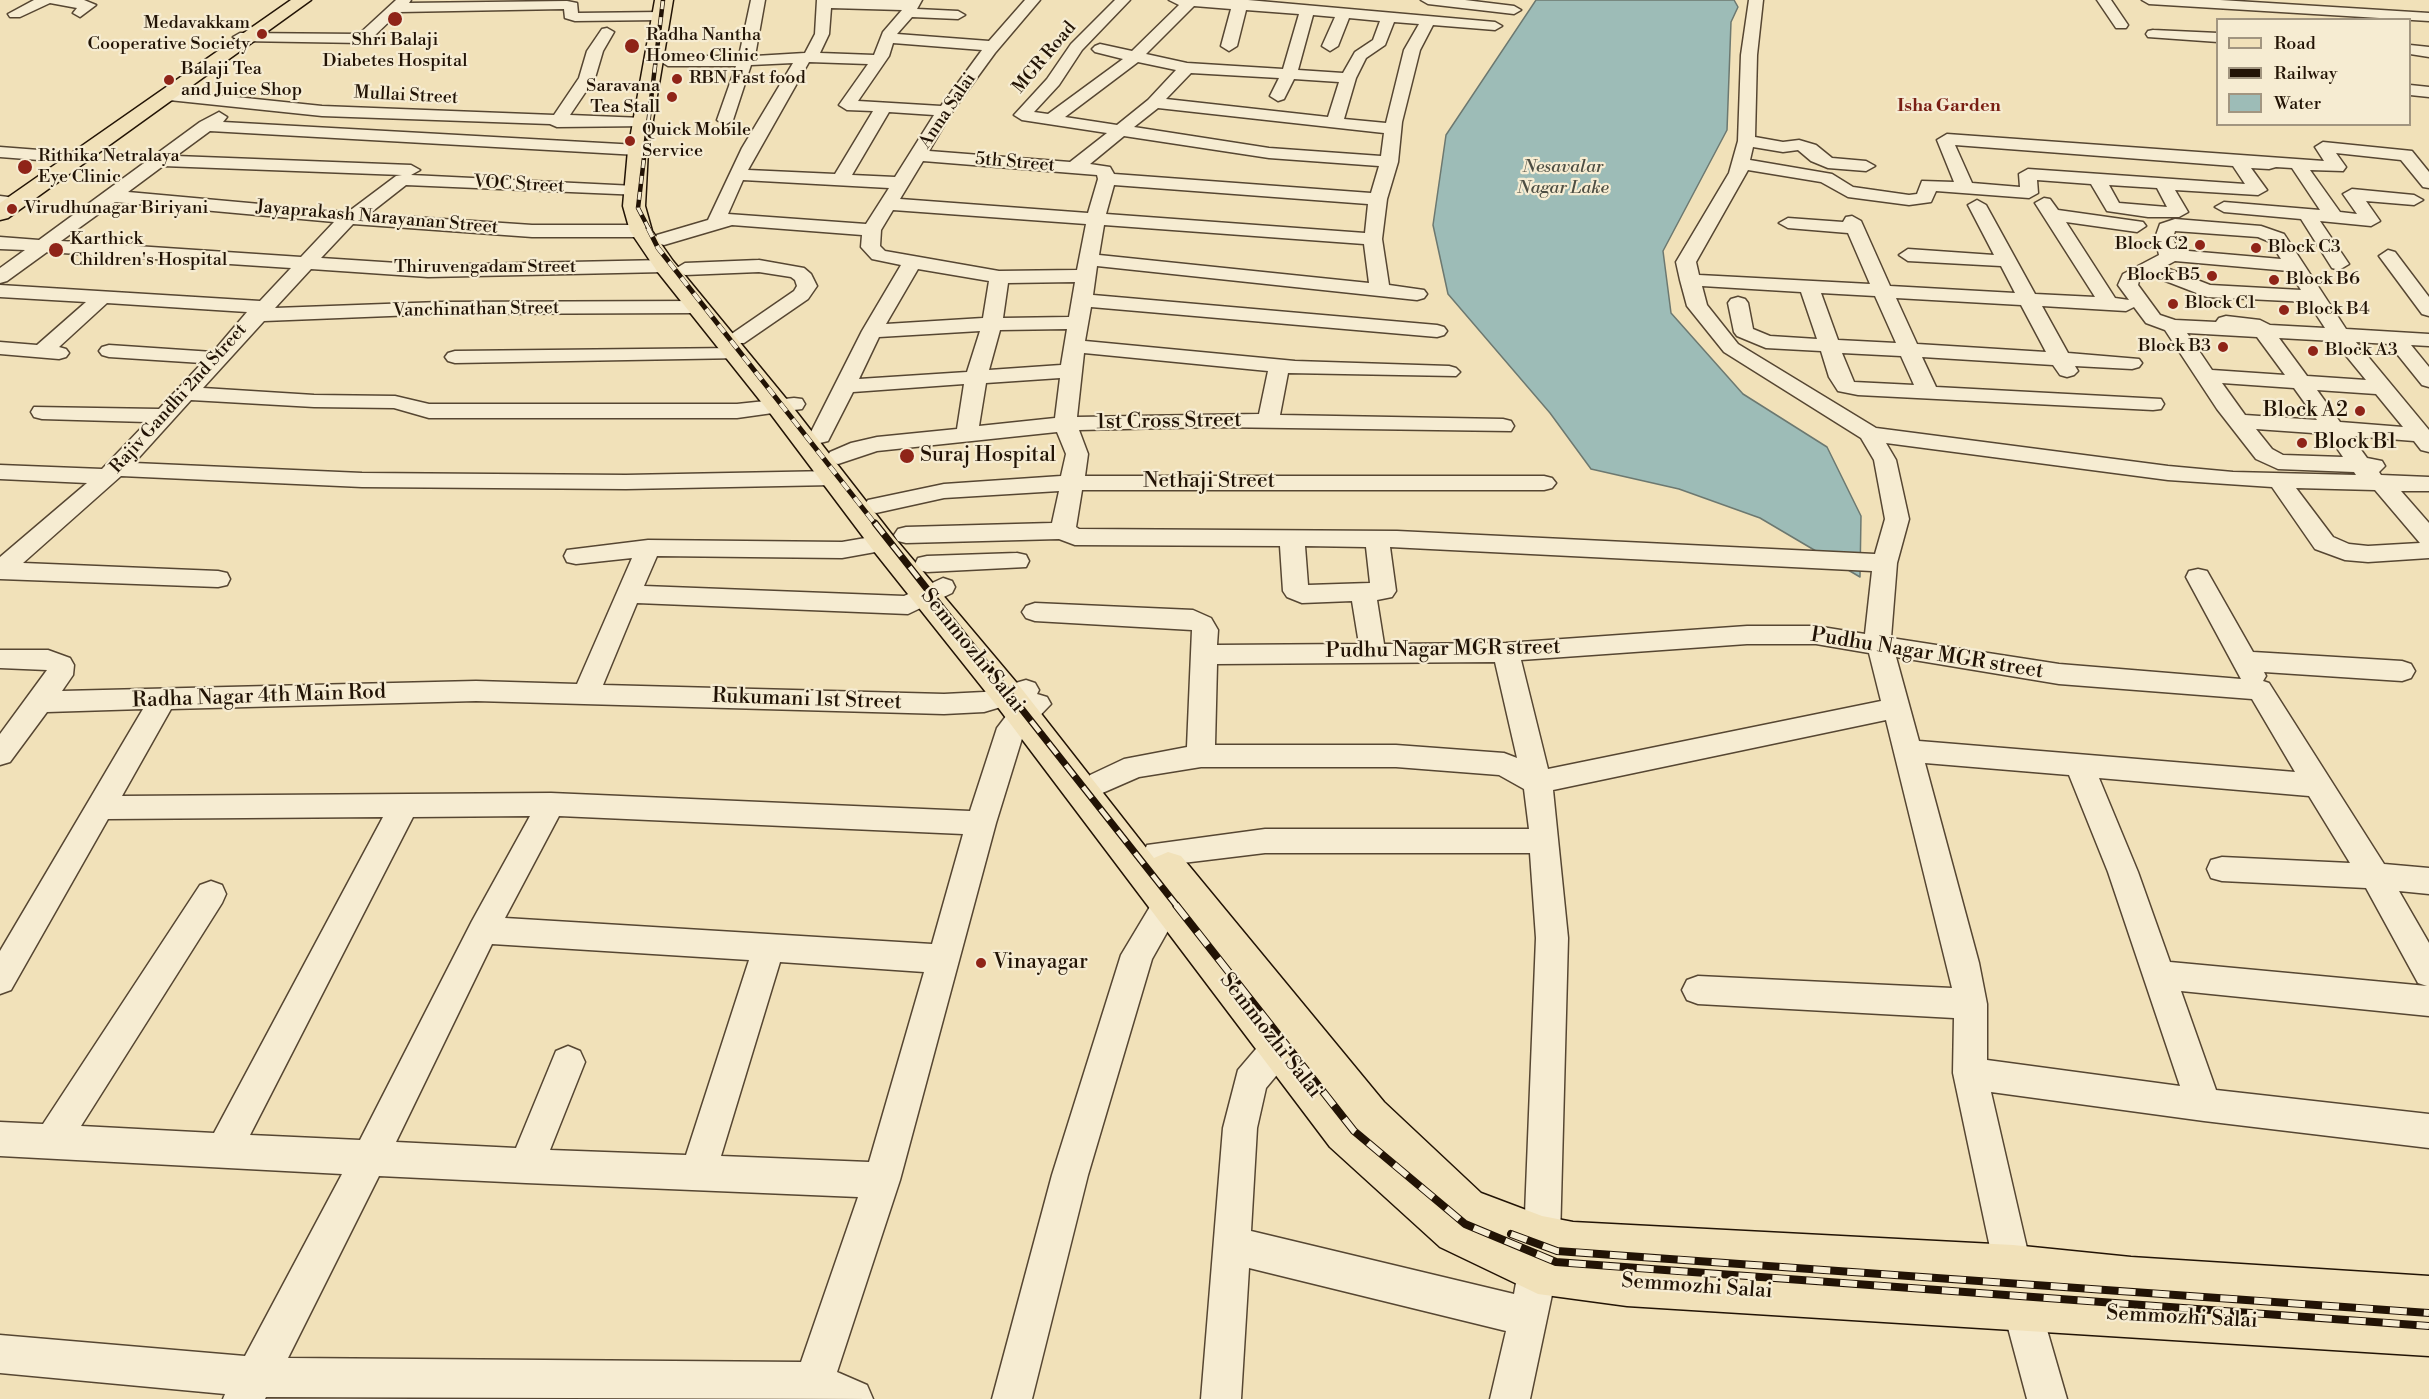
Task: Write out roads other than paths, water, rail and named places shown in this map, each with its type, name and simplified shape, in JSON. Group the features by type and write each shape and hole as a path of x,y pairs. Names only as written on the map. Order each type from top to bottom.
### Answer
{"main road":[{"path":"1,205 169,95 291,0"},
{"path":"72,158 302,0"},
{"name":"Semmozhi Salai","path":"667,5 668,61 645,204 661,250 736,347"},
{"name":"Semmozhi Salai","path":"667,5 640,137 634,206 661,250 698,306 830,457 1024,701 1168,904 1345,1133 1456,1231 1627,1283 2022,1309 2429,1332"},
{"name":"Semmozhi Salai","path":"830,457 876,505 917,565"},
{"name":"Semmozhi Salai","path":"1024,701 1100,783 1369,1116 1466,1210 1540,1255 1573,1245 2013,1268 2131,1280 2429,1299"}],"street":[{"path":"15,14 46,0"},
{"path":"54,0 89,5 80,13"},
{"path":"724,120 743,75 744,61 752,44 758,0"},
{"name":"Anna Salai","path":"872,230 945,111 993,46 1032,0"},
{"name":"MGR Road","path":"1050,120 1022,115 1053,82 1076,47 1123,0"},
{"path":"1335,122 1348,78 1360,55 1380,42 1405,0"},
{"path":"1428,0 1514,10"},
{"path":"1756,0 1749,55 1746,141 1738,173 1686,262 1697,306 1731,348 1870,434 2283,486 2376,480 2429,470"},
{"path":"2104,0 2121,25"},
{"path":"2149,0 2231,3 2346,16 2429,17"},
{"path":"2330,0 2346,16"},
{"path":"2424,0 2429,4"},
{"path":"717,221 720,209 750,148 822,34 824,1 911,6 958,15"},
{"path":"1050,120 1136,56 1183,1 1240,3 1426,22 1495,26"},
{"path":"1229,46 1240,3"},
{"path":"2231,3 2243,18"},
{"path":"246,37 363,39 400,4 567,5 572,6 570,15 574,17 667,5"},
{"path":"911,6 890,32 878,60 847,105 945,111"},
{"path":"1278,96 1289,74 1307,11"},
{"path":"1330,46 1344,14"},
{"path":"1380,290 1373,239 1378,199 1389,162 1393,129 1412,50 1426,22"},
{"path":"380,23 412,23"},
{"path":"557,122 587,78 595,51 607,32"},
{"path":"2153,34 2216,38"},
{"path":"2196,37 2207,51"},
{"path":"889,38 993,46"},
{"path":"1100,49 1187,68 1348,78"},
{"path":"2411,50 2429,52"},
{"path":"668,61 744,61 807,57 878,60"},
{"path":"1074,168 1154,103 1187,68"},
{"name":"Mullai Street","path":"169,95 322,111 557,122 640,137"},
{"path":"0,277 237,103"},
{"path":"1154,103 1393,129"},
{"path":"840,180 884,107"},
{"path":"1050,120 1269,153 1389,162"},
{"path":"206,126 640,137"},
{"path":"1965,188 1945,140 2337,167 2323,147 2406,155 2425,175"},
{"path":"1746,141 1783,147 1799,145 1810,149 1817,158 1828,163 1866,166"},
{"path":"1739,163 1826,178 1848,192 1877,196 1919,200 1925,198 1928,185 2029,193 2028,174 2013,143"},
{"path":"0,152 72,158"},
{"name":"5th Street","path":"918,155 1104,171 1107,179"},
{"name":"VOC Street","path":"158,161 635,191"},
{"path":"2028,174 2258,190 2238,161"},
{"path":"2297,163 2334,217"},
{"name":"Rajiv Gandhi 2nd Street","path":"0,570 10,554 111,473 259,311 350,218 407,175"},
{"path":"738,175 902,183"},
{"path":"1063,531 1077,454 1065,424 1074,345 1096,218 1107,179 1378,199"},
{"path":"2097,179 2113,207 2148,212 2179,212 2164,185"},
{"path":"2210,205 2371,221 2352,194 2414,200"},
{"name":"Jayaprakash Narayanan Street","path":"113,196 350,218 532,231 661,250"},
{"path":"889,204 1373,239"},
{"path":"1977,205 2082,399"},
{"path":"1690,280 2118,305 2048,209 2142,227"},
{"path":"2307,215 2339,264"},
{"path":"661,250 717,221 763,219 872,230 870,247 879,255 999,277 1088,268 1417,294"},
{"path":"1788,224 1854,224 1927,391"},
{"path":"2169,255 2164,238 2170,226 2260,232 2281,242 2339,334 2383,388 2426,435"},
{"name":"Thiruvengadam Street","path":"0,243 428,271 661,250"},
{"path":"455,357 736,347 801,295 807,286 804,278 797,272 661,250"},
{"path":"1908,255 2006,261"},
{"path":"2169,255 2295,266"},
{"path":"2169,255 2149,279 2156,285 2184,289"},
{"path":"2388,256 2429,310"},
{"path":"0,472 385,480 626,482 830,457 845,386 872,331 912,262"},
{"path":"2313,296 2206,291 2155,270 2130,278 2128,285 2153,319 2172,326 2429,340"},
{"path":"967,434 976,377 992,324 999,277"},
{"path":"1809,286 1846,386 2153,404"},
{"name":"Vanchinathan Street","path":"0,291 103,297 259,311 698,306"},
{"path":"41,351 103,297"},
{"path":"1081,300 1437,331"},
{"path":"1738,303 1744,332 1755,339 1766,342 2132,363"},
{"path":"2226,322 2254,324 2264,330 2376,480 2429,538"},
{"path":"872,331 992,324 1077,323"},
{"path":"2172,326 2238,421 2273,461 2376,480 2429,484"},
{"path":"2362,336 2426,435"},
{"path":"2395,338 2429,381"},
{"path":"1074,345 1279,366 1449,372"},
{"path":"0,348 66,354"},
{"path":"109,351 216,358"},
{"path":"1268,422 1279,366"},
{"path":"845,386 1072,371"},
{"path":"2207,376 2383,388"},
{"path":"183,393 395,402 429,411 737,411 787,406"},
{"path":"42,412 161,416"},
{"path":"2238,421 2426,435"},
{"name":"1st Cross Street","path":"830,457 859,447 878,444 1065,424 1268,422 1503,426"},
{"path":"1870,434 1885,460 1898,519 1885,563 1878,637 1963,963 1971,1004 1970,1073 2022,1309 2047,1399"},
{"path":"2387,435 2426,435"},
{"name":"Nethaji Street","path":"876,505 944,491 1073,483 1544,483"},
{"path":"2283,486 2324,543 2345,552 2368,554 2429,549"},
{"path":"917,565 1063,531 1075,537 1377,540 1562,547 1836,563 1885,563"},
{"path":"1292,538 1297,594 1383,590 1377,540"},
{"path":"586,693 648,548"},
{"path":"576,556 648,548 842,550 917,565 1017,561"},
{"path":"628,594 908,605 917,565"},
{"path":"0,570 218,579"},
{"path":"2198,577 2260,690 2375,876 2429,973"},
{"path":"1363,592 1373,652"},
{"path":"1035,612 1193,619 1202,624 1205,630 1201,756"},
{"name":"Pudhu Nagar MGR street","path":"1204,655 1506,652 1747,635 1816,634 2059,674 2260,690"},
{"path":"1506,652 1541,797 1552,938 1540,1255 1510,1399"},
{"path":"0,659 48,659 62,665 60,675 0,754"},
{"path":"2244,661 2402,671"},
{"name":"Radha Nagar 4th Main Rod","path":"40,702 162,701 476,691 586,693"},
{"name":"Rukumani 1st Street","path":"586,693 944,704 1024,701"},
{"path":"3,972 162,701"},
{"path":"811,1391 882,1180 981,823 1011,728 1024,701"},
{"path":"1100,783 1134,767 1201,756 1396,756 1503,764 1537,782 1897,708"},
{"path":"1908,751 2318,785"},
{"path":"2079,764 2123,872 2204,1105"},
{"path":"100,808 550,804 981,823"},
{"path":"249,1388 369,1159 483,930 550,804"},
{"path":"223,1152 404,806"},
{"path":"1158,854 1265,841 1543,841"},
{"path":"2222,869 2375,876 2429,881"},
{"path":"52,1141 211,894"},
{"path":"1012,1399 1070,1175 1137,955 1168,904"},
{"path":"483,930 943,959"},
{"path":"698,1173 769,948"},
{"path":"2159,975 2429,1001"},
{"path":"1698,990 1971,1004"},
{"path":"1221,1399 1240,1128 1250,1080 1278,1047"},
{"path":"526,1166 568,1062"},
{"path":"1970,1073 2204,1105 2429,1131"},
{"path":"0,1138 369,1159 882,1180"},
{"path":"1232,1245 1528,1317"},
{"path":"0,1354 249,1388 811,1391 853,1399"}],"water":[{"name":"Nesavalar Nagar Lake","path":"1536,0 1734,0 1738,7 1731,22 1727,130 1663,251 1671,313 1743,394 1827,447 1861,516 1860,577 1760,518 1679,489 1591,469 1550,413 1448,294 1433,225 1446,135"}],"railway":[{"path":"649,229 638,208 663,0"},
{"path":"648,228 658,248 876,525"},
{"path":"875,523 1177,906"},
{"path":"1176,905 1354,1131 1465,1224 1556,1262 2429,1326"},
{"path":"1511,1234 1557,1251 2429,1313"}],"place":[{"name":"Shri Balaji Diabetes Hospital","path":"395,19"},
{"name":"Medavakkam Cooperative Society","path":"262,34"},
{"name":"Radha Nantha Homeo Clinic","path":"632,46"},
{"name":"RBN Fast food","path":"677,79"},
{"name":"Balaji Tea and Juice Shop","path":"169,80"},
{"name":"Saravana Tea Stall","path":"672,97"},
{"name":"Quick Mobile Service","path":"630,141"},
{"name":"Rithika Netralaya Eye Clinic","path":"25,167"},
{"name":"Virudhunagar Biriyani","path":"12,209"},
{"name":"Block C2","path":"2200,245"},
{"name":"Block C3","path":"2256,248"},
{"name":"Karthick Children's Hospital","path":"56,250"},
{"name":"Block B5","path":"2212,276"},
{"name":"Block B6","path":"2274,280"},
{"name":"Block C1","path":"2173,304"},
{"name":"Block B4","path":"2284,310"},
{"name":"Block B3","path":"2223,347"},
{"name":"Block A3","path":"2313,351"},
{"name":"Block A2","path":"2360,411"},
{"name":"Block B1","path":"2302,443"},
{"name":"Suraj Hospital","path":"907,456"},
{"name":"Vinayagar","path":"981,963"}],"district":[{"name":"Isha Garden","path":"1949,107"}]}
